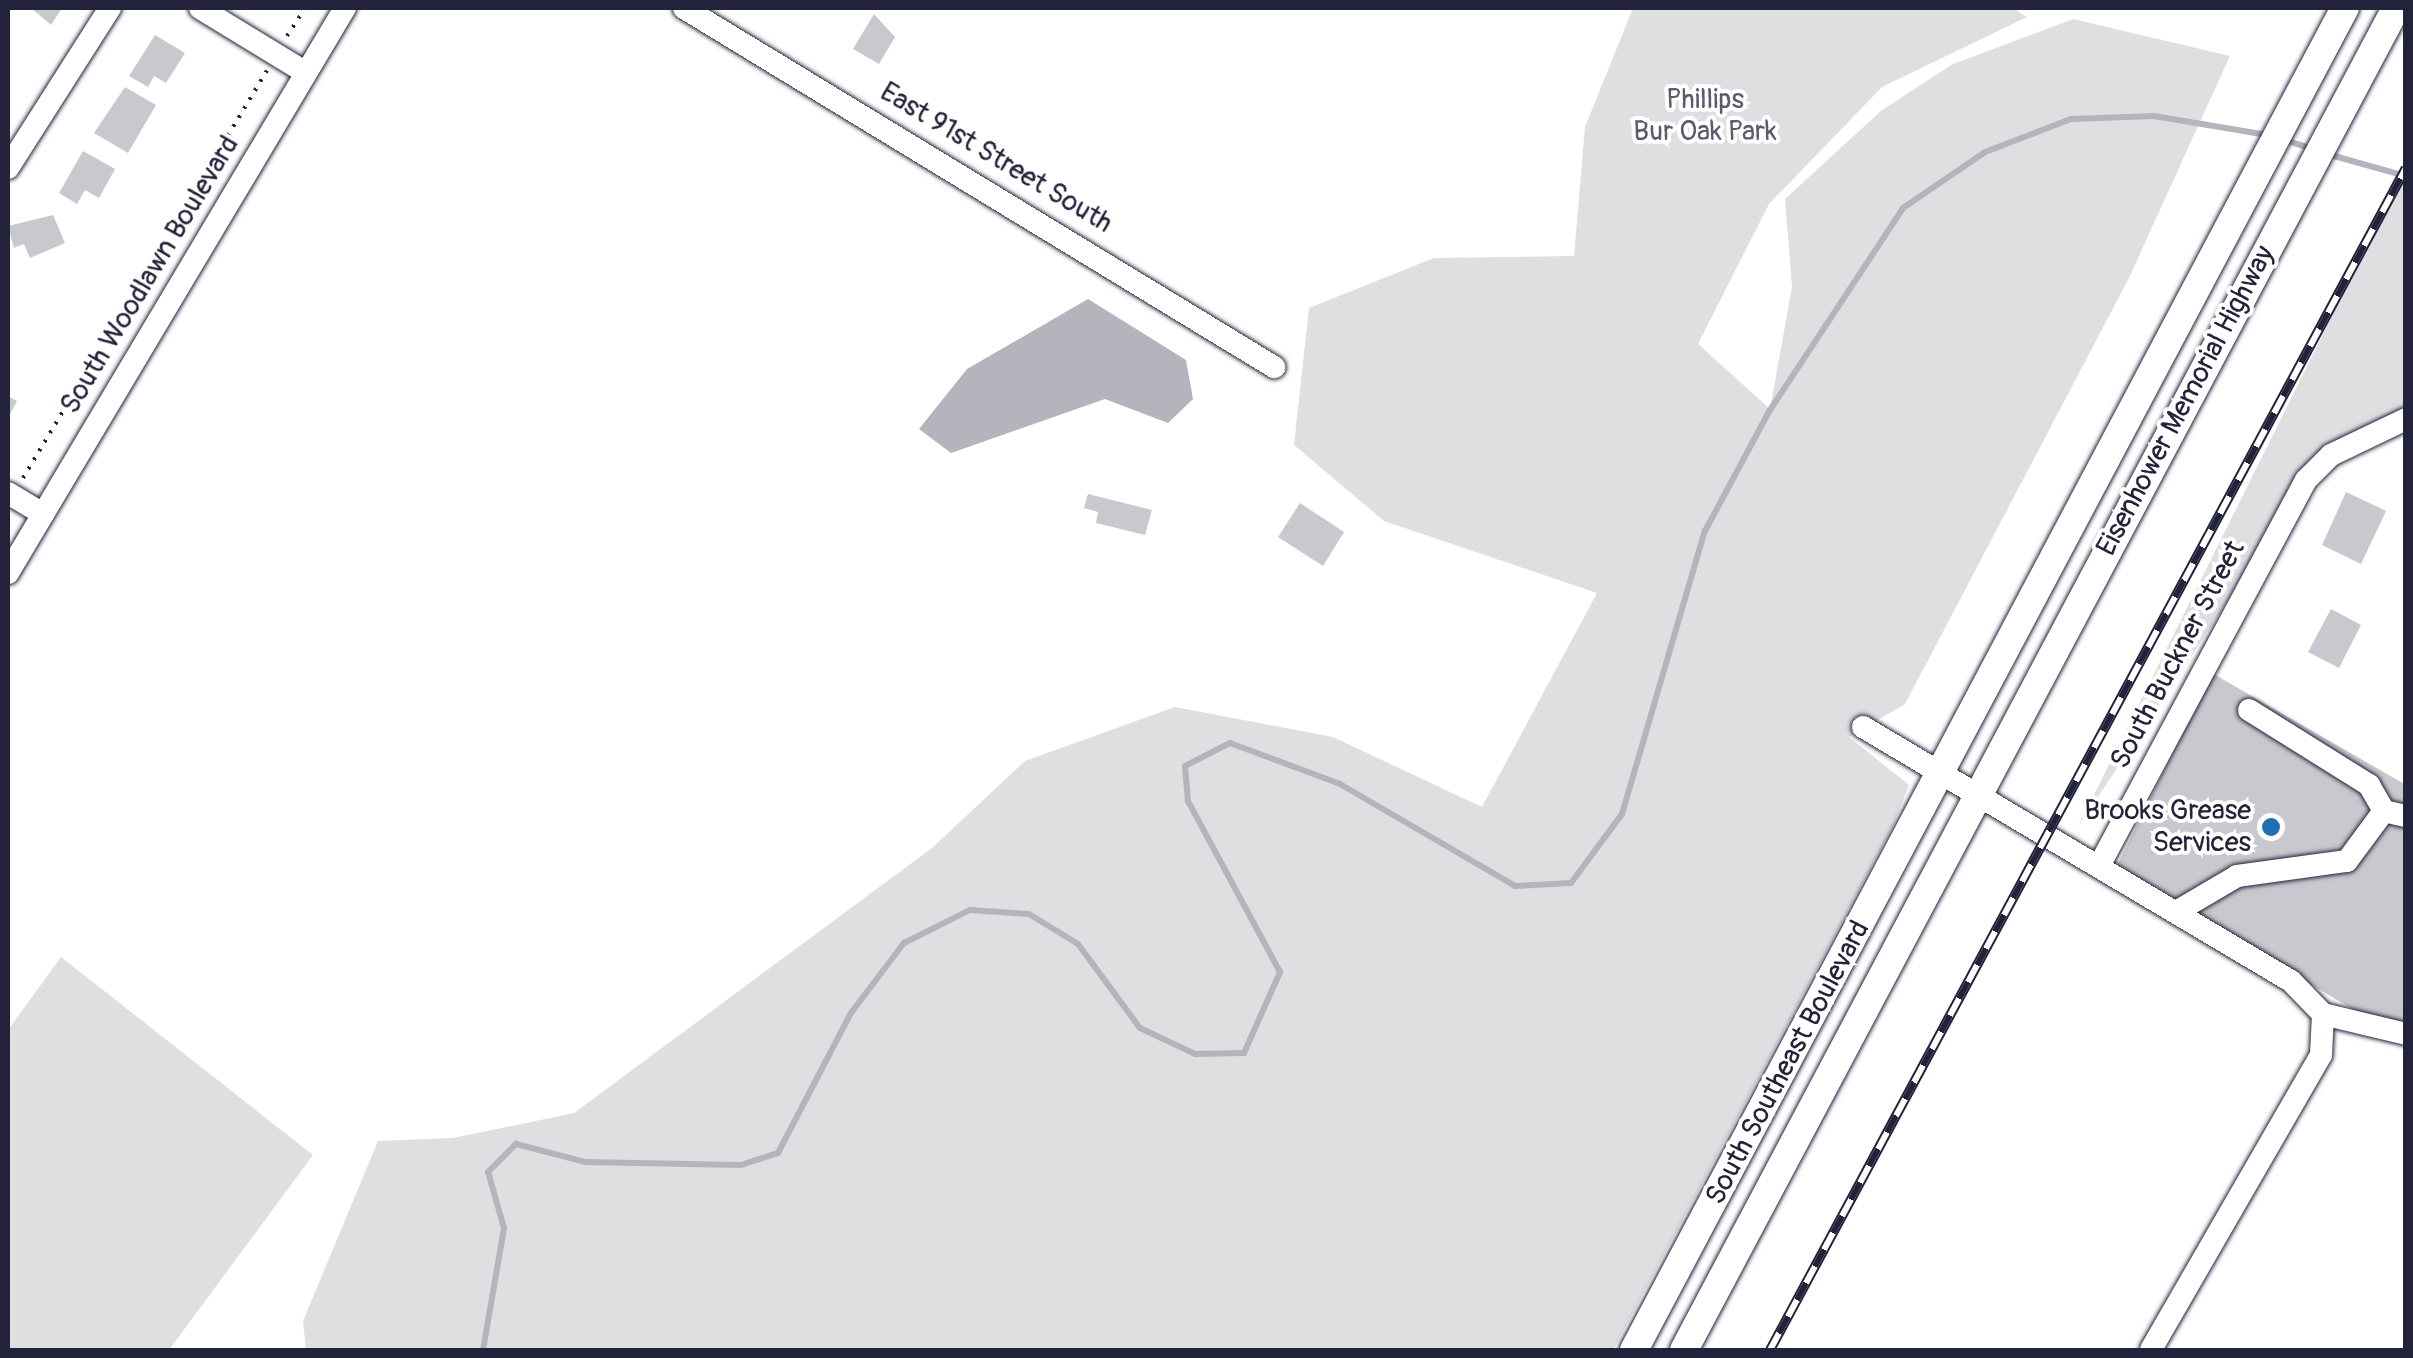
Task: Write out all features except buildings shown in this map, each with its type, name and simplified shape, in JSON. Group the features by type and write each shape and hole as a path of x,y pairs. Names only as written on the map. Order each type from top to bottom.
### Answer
{"main road":[{"name":"Eisenhower Memorial Highway","path":"1942,774 2345,8"},
{"name":"Eisenhower Memorial Highway","path":"1979,796 2396,8"},
{"name":"South Southeast Boulevard","path":"1634,1350 1942,774"},
{"name":"South Southeast Boulevard","path":"1684,1350 1979,796"}],"street":[{"path":"8,168 110,8"},
{"path":"200,8 306,72"},
{"name":"South Woodlawn Boulevard","path":"8,573 345,8"},
{"name":"East 91st Street South","path":"684,8 1274,367"},
{"name":"South Buckner Street","path":"2099,866 2312,474 2406,419"},
{"path":"10,495 42,514"},
{"path":"2176,912 2237,876 2348,861 2395,813 2369,785 2249,710"},
{"path":"1863,727 2291,981 2323,1014 2406,1034"},
{"path":"2151,1350 2321,1056 2323,1014"}],"path":[{"path":"10,495 305,8"}],"green space":[{"name":"Phillips Bur Oak Park","path":"1633,8 2013,8 2027,17 1882,87 1769,204 1698,344 1770,409 1792,287 1785,199 1882,110 1953,64 2073,19 2230,56 2129,278 1905,704 1849,737 1909,785 1893,826 1613,1350 306,1350 303,1321 378,1141 453,1138 574,1113 932,848 1025,761 1175,707 1333,737 1482,807 1597,593 1384,521 1294,445 1309,308 1434,258 1574,256 1585,127"},
{"path":"2405,169 2405,414 2312,474 2078,827"},
{"path":"61,957 313,1155 169,1350 8,1350 8,1030"}],"shaded area":[{"path":"1088,299 1186,360 1193,399 1168,423 1105,399 951,453 919,429 967,369"}],"waterway":[{"path":"483,1350 504,1228 488,1172 516,1144 585,1162 741,1165 778,1153 851,1013 904,943 970,910 1029,914 1078,944 1140,1028 1195,1054 1244,1053 1280,972 1188,801 1185,766 1230,743 1340,784 1515,886 1571,883 1622,814 1705,531 1770,410 1903,208 1985,152 2071,119 2154,116 2267,135"},
{"path":"2284,140 2310,148"},
{"path":"2327,154 2406,176"}],"railway":[{"path":"1770,1350 2406,168"}],"place":[{"name":"Brooks Grease Services","path":"2271,827"}]}
